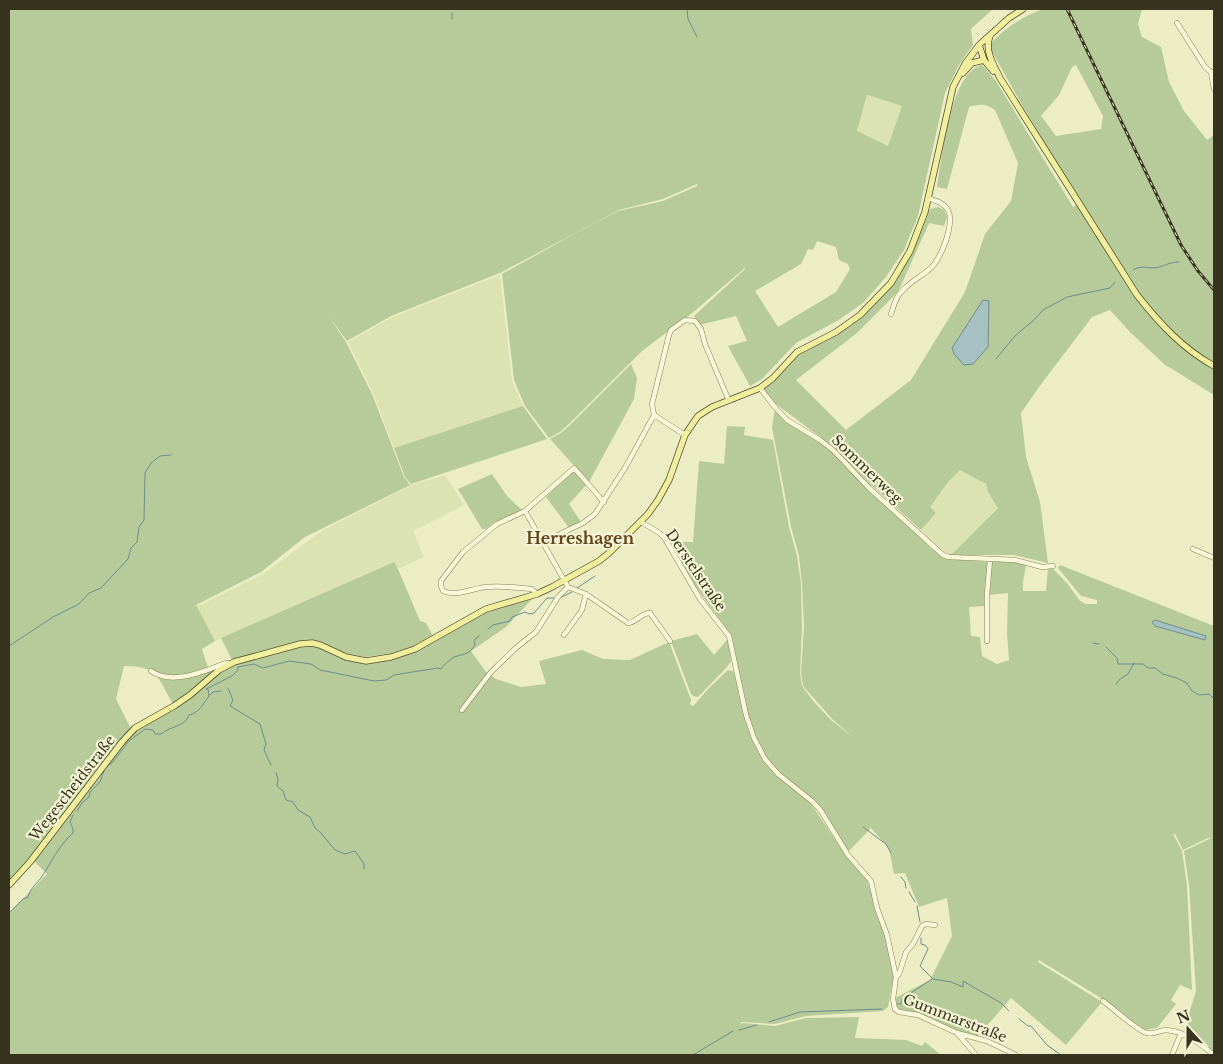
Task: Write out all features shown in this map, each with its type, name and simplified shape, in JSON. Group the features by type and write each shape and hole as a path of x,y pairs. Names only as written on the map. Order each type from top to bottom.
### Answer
{"main road":[{"name":"Wegescheidstraße","path":"9,885 30,862 113,752 135,728 190,695 218,670 230,664 300,644 312,643 346,657 366,660 390,657 415,649 486,609 537,594 564,581 609,553 654,507 664,491 685,435 698,416 712,407 760,388 773,378 797,352 844,327 869,307 881,294 902,266 910,251 928,198 949,102 958,78 965,64 979,45 1023,9"},
{"path":"987,58 988,41 994,31"},
{"path":"979,45 1137,295 1157,321 1173,336 1195,356 1214,366"},
{"path":"958,78 972,63 987,58"}],"street":[{"path":"1177,23 1205,67 1212,72 1214,89"},
{"path":"891,314 895,300 903,290 932,267 940,256 946,240 950,221 948,211 941,203 928,198"},
{"path":"543,542 583,523 595,514 604,502 654,415 652,404 669,336 671,330 685,320 695,321 701,329 705,344 729,401"},
{"name":"Sommerweg","path":"760,388 788,420 833,450 869,488 935,549 949,557 990,560"},
{"path":"654,415 685,435"},
{"path":"537,594 532,589 486,586 448,593 443,591 440,580 463,552 496,524 525,511 574,468 604,502"},
{"path":"525,511 568,587 586,594 628,623 633,622 644,614 650,613 670,641"},
{"name":"Derstelstraße","path":"641,522 664,537 700,599 729,636 749,726 766,759 778,774 821,810 848,855 871,881"},
{"path":"1193,549 1214,558"},
{"path":"987,641 987,594 990,560 1014,560 1042,567 1053,566"},
{"path":"462,710 491,672 517,646 536,632 558,597 568,587"},
{"path":"564,634 582,610 586,594"},
{"path":"152,671 162,677 191,676 226,663 230,664"},
{"name":"Gummarstraße","path":"871,881 877,908 887,935 896,977 892,1000 895,1009 899,1012 918,1015 957,1034 987,1041 1016,1055"},
{"path":"896,977 899,974 906,952 913,944 922,926 926,924 935,925"},
{"path":"1103,1001 1142,1031 1147,1033 1167,1030 1181,1033 1187,1035 1214,1055"},
{"path":"1172,1055 1181,1033"},
{"path":"957,1034 976,1055"}],"green space":[{"path":"9,9 993,9 971,29 973,45 959,65 945,93 918,216 904,250 886,277 863,303 837,321 796,343 762,379 750,386 728,346 747,341 736,316 699,325 694,316 746,267 691,314 642,351 570,423 560,432 549,438 525,406 514,380 502,274 618,211 663,201 697,186 697,184 663,199 619,210 500,273 391,316 347,341 328,315 346,342 372,394 404,477 410,485 305,537 261,572 196,605 215,641 202,649 209,671 217,669 173,704 160,680 151,671 144,668 124,666 116,699 132,731 41,847 9,881","holes":["867,95 902,106 888,146 857,131","817,241 836,247 839,260 848,264 850,269 836,292 778,327 755,291 801,264 808,249 813,250"]},
{"path":"1043,9 1142,9 1138,24 1142,37 1161,47 1169,82 1184,111 1207,140 1214,135 1214,395 1164,364 1110,310 1092,317 1021,413 1026,457 1040,502 1048,563 1014,555 951,555 998,508 988,492 986,484 960,470 948,482 930,507 936,513 921,530 869,483 831,445 776,404 764,389 800,354 840,332 872,307 885,293 906,263 930,209 938,207 944,210 947,217 944,226 929,223 898,292 857,333 796,380 846,430 911,380 965,292 985,234 1011,201 1018,163 995,110 985,105 969,107 947,189 937,187 949,118 962,83 971,71 982,65 996,81 1073,207 1080,201 990,48 990,44 1008,28","holes":["1076,65 1103,116 1101,129 1056,136 1041,116 1059,95 1072,67"]},
{"path":"867,95 902,106 888,146 857,132"},
{"path":"500,275 512,381 523,406 394,448 373,393 348,342 392,317"},
{"path":"631,364 637,378 634,399 589,482 550,439 561,433 571,424"},
{"path":"523,406 547,439 411,484 405,477 394,448"},
{"path":"775,409 826,446 909,524 929,547 946,559 988,562 985,606 969,607 971,636 980,637 982,656 997,664 1009,660 1007,633 1008,593 989,595 992,562 1015,562 1026,565 1023,591 1046,591 1048,568 1053,569 1067,583 1080,601 1086,604 1097,604 1097,600 1081,596 1058,568 1060,565 1214,626 1214,1054 1186,1032 1185,1026 1196,991 1189,885 1184,851 1210,837 1183,850 1175,834 1173,834 1182,851 1187,886 1192,990 1180,985 1171,1000 1176,1004 1157,1028 1144,1030 1104,1000 1039,960 1038,962 1102,1002 1066,1045 1011,998 978,1036 954,1030 917,1013 900,1010 896,1005 895,998 930,980 952,936 947,898 919,907 905,873 894,874 889,848 871,828 848,852 814,801 777,770 766,757 756,738 748,715 731,635 685,572 670,542 693,542 699,461 724,464 727,426 745,427 744,435 773,440 801,583 800,673 802,686 832,721 853,737 833,720 803,686 801,673 804,626 802,584 799,556 791,527 772,427"},
{"path":"960,469 986,484 988,492 998,507 951,555 941,553 921,530 936,513 929,507"},
{"path":"574,471 587,484 569,504 581,522 569,528 546,497"},
{"path":"492,474 507,496 523,511 495,522 486,529 482,529 458,489"},
{"path":"445,475 464,505 413,531 424,557 398,569 393,562 215,641 196,607 263,574 323,530 411,485"},
{"path":"394,562 420,621 426,623 433,636 414,646 392,653 365,657 348,654 312,640 232,660 221,638"},
{"path":"534,597 506,627 471,651 486,672 496,679 521,687 546,684 539,661 582,650 603,659 630,660 669,642 691,700 690,704 693,706 728,670 733,671 751,738 764,762 778,777 810,802 844,853 866,877 885,935 894,975 888,1007 883,1011 806,1016 775,1024 742,1022 740,1025 743,1023 775,1026 806,1018 859,1017 855,1038 906,1040 922,1046 925,1042 941,1055 9,1055 9,913 47,874 33,860 133,732 232,665 306,645 365,663 417,650 487,612"},
{"path":"697,634 714,655 728,639 731,661 698,697 691,694 671,641"}],"water":[{"path":"983,300 989,301 988,347 973,364 964,365 954,354 952,348"},
{"path":"1155,620 1206,636 1205,640 1155,626 1152,622"}],"waterway":[{"path":"687,9 688,19 697,37"},
{"path":"452,13 452,19"},
{"path":"1133,270 1141,267 1154,268 1179,262"},
{"path":"996,359 1015,336 1043,310 1067,297 1110,288 1115,282"},
{"path":"9,646 53,617 79,604 89,593 101,588 128,559 131,548 137,542 139,527 144,520 145,473 151,463 160,456 171,455"},
{"path":"577,588 595,576"},
{"path":"562,597 572,592"},
{"path":"488,629 493,625 510,621 512,617 525,612 529,614 534,613 547,598 555,598"},
{"path":"77,811 89,797 90,792 100,782 105,768 112,763 129,741 145,729 153,730 155,734 161,734 184,722 189,715 203,705 209,696 208,689 206,689 232,676 238,670 238,667 254,664 263,668 289,661 311,664 320,670 374,681 386,680 394,675 441,669 454,657 470,651 475,645 474,640 479,636"},
{"path":"1093,643 1099,644"},
{"path":"1106,647 1117,658 1118,664 1143,664 1148,668 1155,668 1163,674 1187,683 1192,691 1199,695 1209,694 1214,699"},
{"path":"1116,684 1128,674 1134,663"},
{"path":"228,688 233,700 230,706 260,724 266,744 264,750 271,765"},
{"path":"210,695 213,692 221,691"},
{"path":"276,773 278,779 277,786 283,791 286,800 293,802 298,810 310,817 315,828 335,850 345,854 355,851 364,864 364,869"},
{"path":"9,913 23,899 28,897 59,849 73,833 70,822 73,815"},
{"path":"863,827 886,844 891,853"},
{"path":"901,877 905,882 906,888"},
{"path":"909,892 915,902"},
{"path":"917,906 920,922"},
{"path":"921,938 921,944 925,945 928,949 920,966 933,979 951,982 963,987 963,981 1001,1003 1009,1011"},
{"path":"896,1004 901,1004 902,999 932,979"},
{"path":"769,1022 800,1012 882,1009"},
{"path":"1019,1019 1028,1026 1031,1026 1047,1045 1061,1055"},
{"path":"739,1030 757,1025"},
{"path":"693,1055 733,1031"},
{"path":"9,1055 15,1055"}],"railway":[{"path":"1067,9 1181,245 1198,271 1214,290"}],"district":[{"name":"Herreshagen","path":"580,538"}]}
